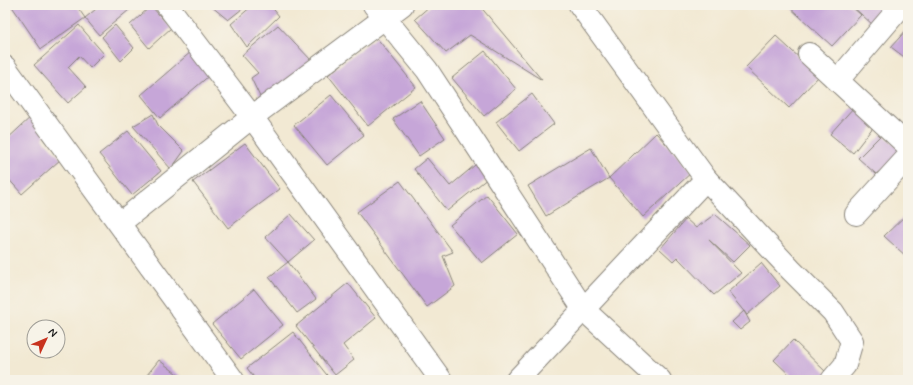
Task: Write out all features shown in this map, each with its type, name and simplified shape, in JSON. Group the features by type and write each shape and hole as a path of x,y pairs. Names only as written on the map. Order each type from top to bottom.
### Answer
{"street":[{"path":"167,5 252,117 441,380"},
{"path":"120,223 379,12 402,5"},
{"path":"580,5 706,179 833,312 852,341 845,365 832,380"},
{"path":"838,80 902,5"},
{"path":"379,12 427,70 584,310 660,380"},
{"path":"809,54 908,146"},
{"path":"5,66 233,380"},
{"path":"856,214 908,158"},
{"path":"517,380 706,179"}],"building":[{"path":"11,5 76,5 85,18 41,49"},
{"path":"101,5 135,5 99,35 85,18"},
{"path":"247,5 228,20 211,6"},
{"path":"253,5 270,5 279,16 247,47 231,24"},
{"path":"431,5 479,5 542,80 470,35 446,53 415,19"},
{"path":"787,5 850,5 861,15 832,46"},
{"path":"851,5 890,5 873,25"},
{"path":"151,6 171,28 149,48 130,25"},
{"path":"79,25 104,54 90,68 79,56 68,67 86,87 68,103 34,65"},
{"path":"115,25 134,48 121,61 102,37"},
{"path":"278,25 312,61 262,101 251,78 258,73 242,55"},
{"path":"908,28 908,60 891,47"},
{"path":"776,36 819,76 789,108 746,67"},
{"path":"376,37 416,87 368,126 328,75"},
{"path":"192,51 211,74 160,118 141,95"},
{"path":"485,51 516,89 484,116 452,78"},
{"path":"532,94 554,124 519,151 496,122"},
{"path":"331,95 364,135 327,165 294,125"},
{"path":"420,101 445,138 419,156 393,119"},
{"path":"854,107 874,126 853,153 830,134"},
{"path":"153,114 158,125 184,151 171,169 133,126"},
{"path":"33,115 47,130 43,139 61,159 22,194 5,175 5,141"},
{"path":"128,131 161,171 132,195 99,154"},
{"path":"656,133 692,172 643,217 609,178"},
{"path":"882,134 905,153 876,174 858,158"},
{"path":"245,143 280,189 228,228 193,182"},
{"path":"591,148 609,178 546,216 528,186"},
{"path":"427,158 450,186 481,160 493,174 447,211 414,169"},
{"path":"400,181 453,252 443,256 455,286 427,307 357,212"},
{"path":"487,195 518,234 482,263 450,225"},
{"path":"908,213 908,258 884,236"},
{"path":"291,214 314,240 288,262 265,237"},
{"path":"715,214 750,245 733,262 708,239 741,273 714,295 677,257 673,261 660,249 686,219 696,228"},
{"path":"288,262 316,299 297,313 269,277"},
{"path":"761,263 780,286 747,315 728,292"},
{"path":"348,283 376,318 343,345 354,360 335,375 296,326"},
{"path":"254,289 283,325 241,359 212,324"},
{"path":"744,311 750,322 740,330 732,322"},
{"path":"293,332 330,379 256,380 247,368"},
{"path":"793,340 828,374 822,380 795,380 774,360"},
{"path":"159,360 185,380 143,380"}]}
